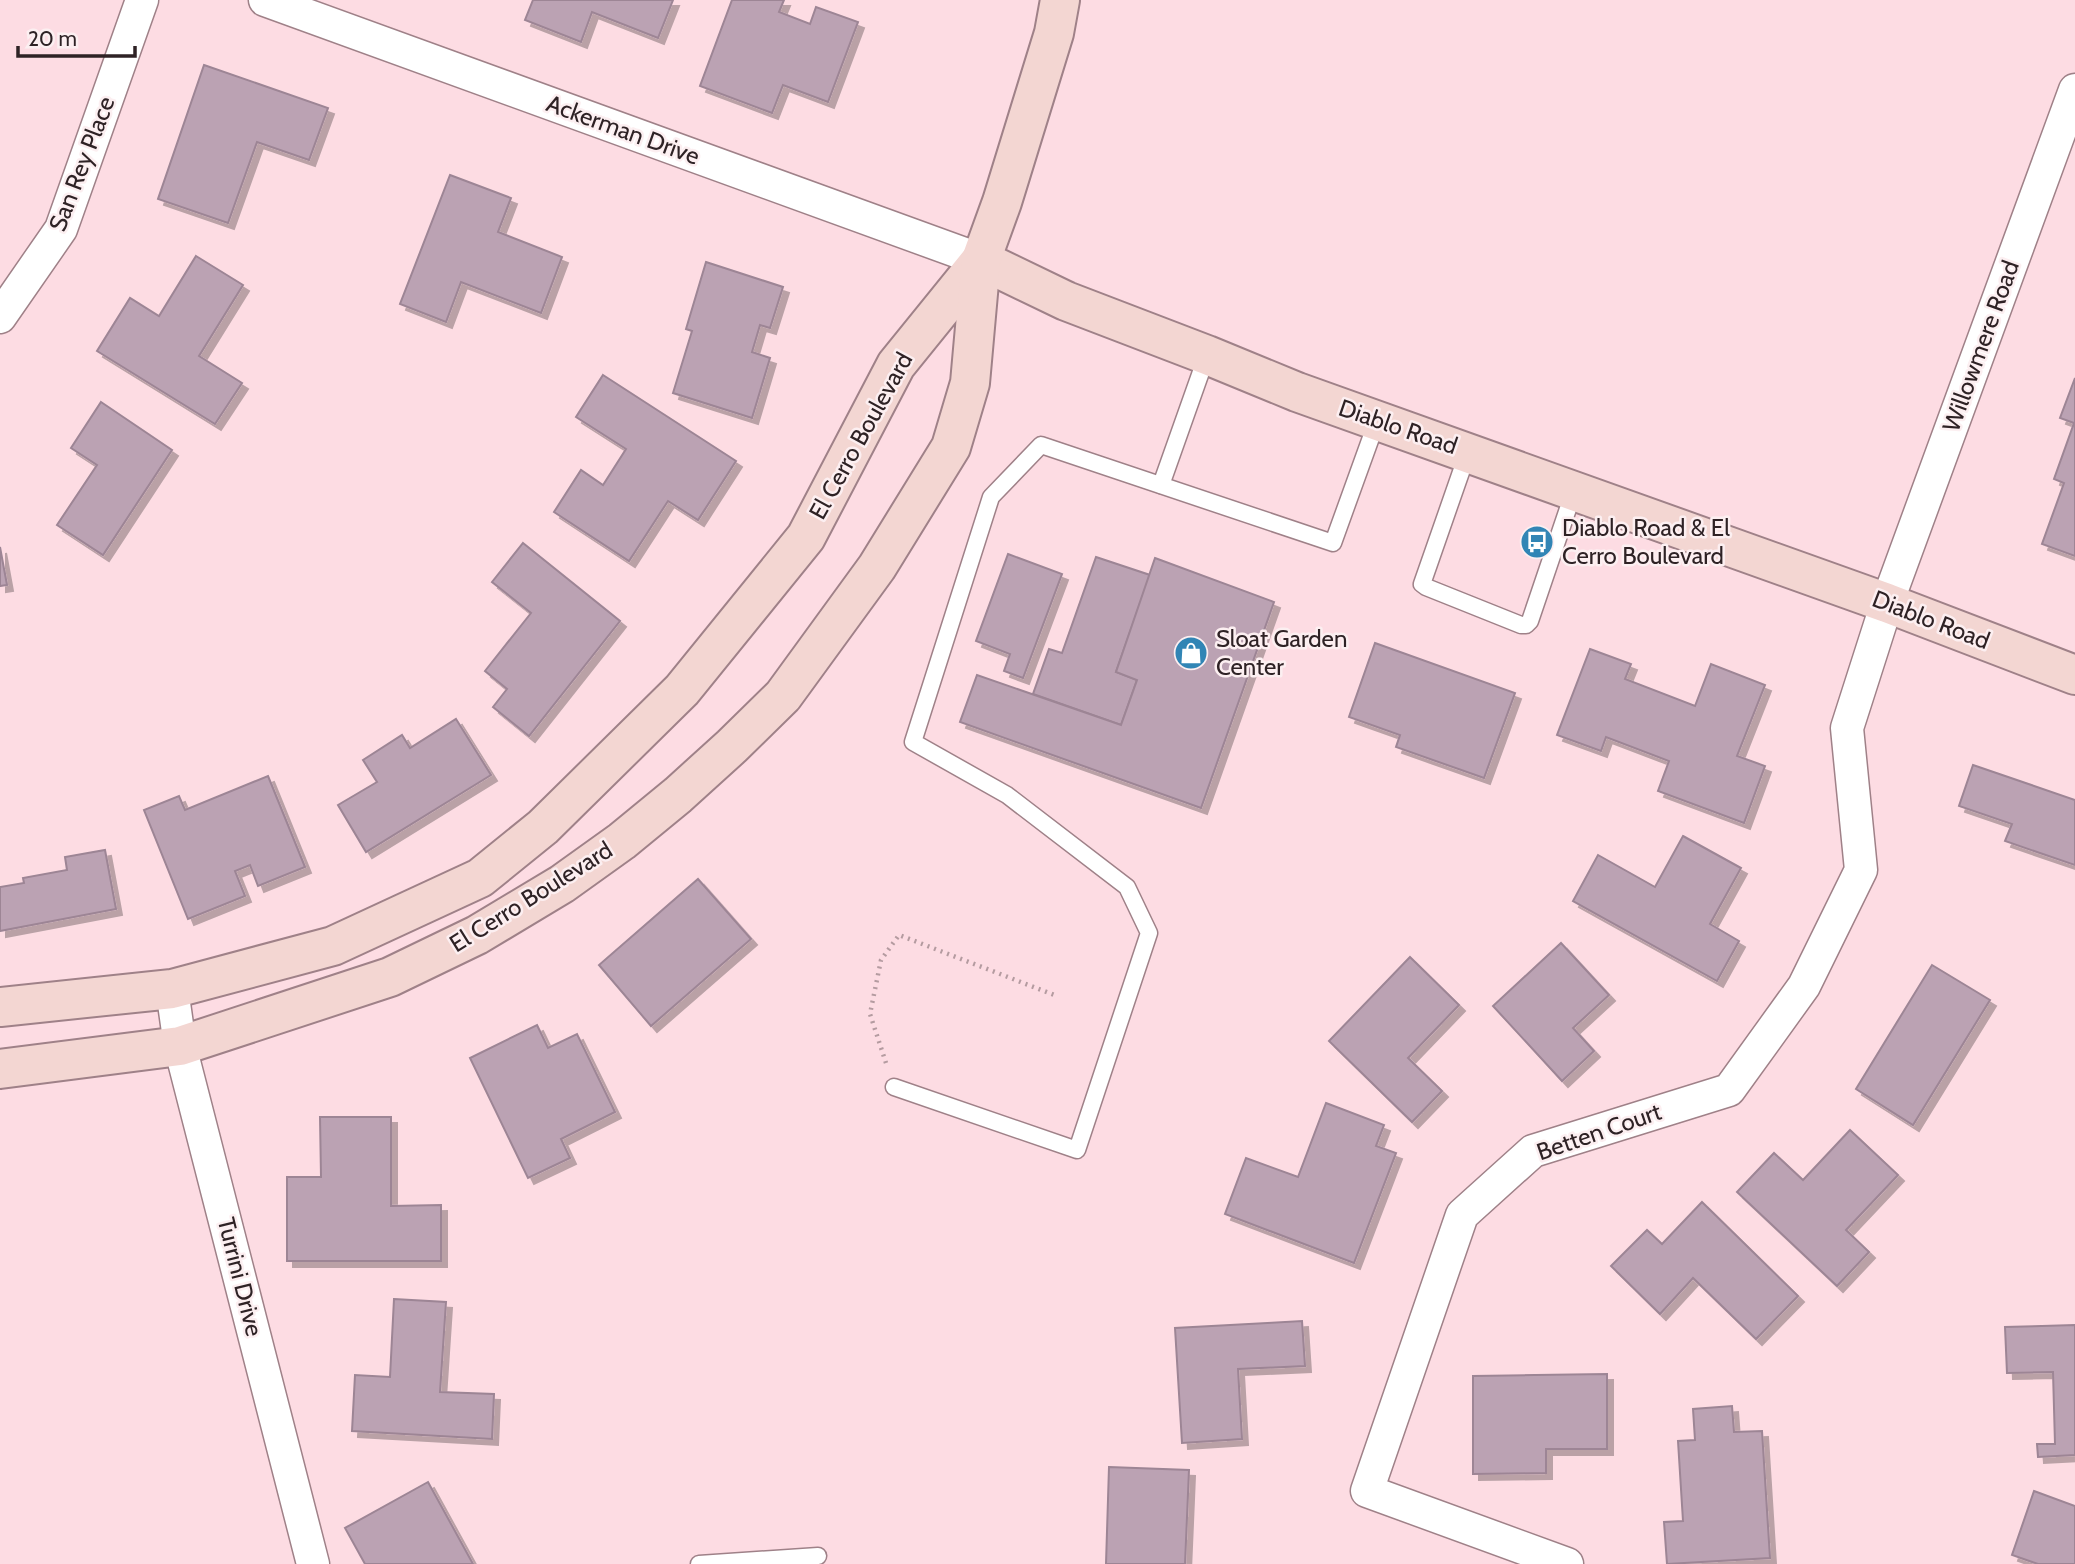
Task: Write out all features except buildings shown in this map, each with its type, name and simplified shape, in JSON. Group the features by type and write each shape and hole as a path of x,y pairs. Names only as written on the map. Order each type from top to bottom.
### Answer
{"street":[{"name":"San Rey Place","path":"0,317 61,229 142,0"},
{"name":"Ackerman Drive","path":"265,0 981,260"},
{"path":"981,260 1002,202 1054,33 1060,0"},
{"name":"Willowmere Road","path":"1887,603 2075,90"},
{"name":"Diablo Road","path":"981,260 1066,301 1297,392 1887,603 2075,675"},
{"name":"El Cerro Boulevard","path":"0,1007 172,989 333,946 480,878 543,827 682,690 806,537 896,365 981,260"},
{"name":"El Cerro Boulevard","path":"0,1069 180,1046 390,977 477,935 562,884 622,841 678,795 783,696 877,567 951,447 970,383 981,260"},
{"name":"Betten Court","path":"1566,1564 1367,1491 1462,1215 1533,1151 1728,1090 1804,986 1861,870 1847,728 1887,603"},
{"name":"Turrini Drive","path":"172,989 180,1046 313,1564"}],"lane":[{"path":"1161,485 1207,355"},
{"path":"894,1087 1077,1150 1149,933 1127,887 1007,795 913,742 991,497 1041,445 1333,543 1377,421"},
{"path":"1468,452 1422,584 1521,625 1530,621 1574,491"},
{"path":"699,1564 818,1556"}],"path":[{"path":"894,1087 870,1014 881,960 899,936 1057,996"}],"place":[{"name":"Diablo Road & El Cerro Boulevard","path":"1537,542"},
{"name":"Sloat Garden Center","path":"1191,653"}]}
